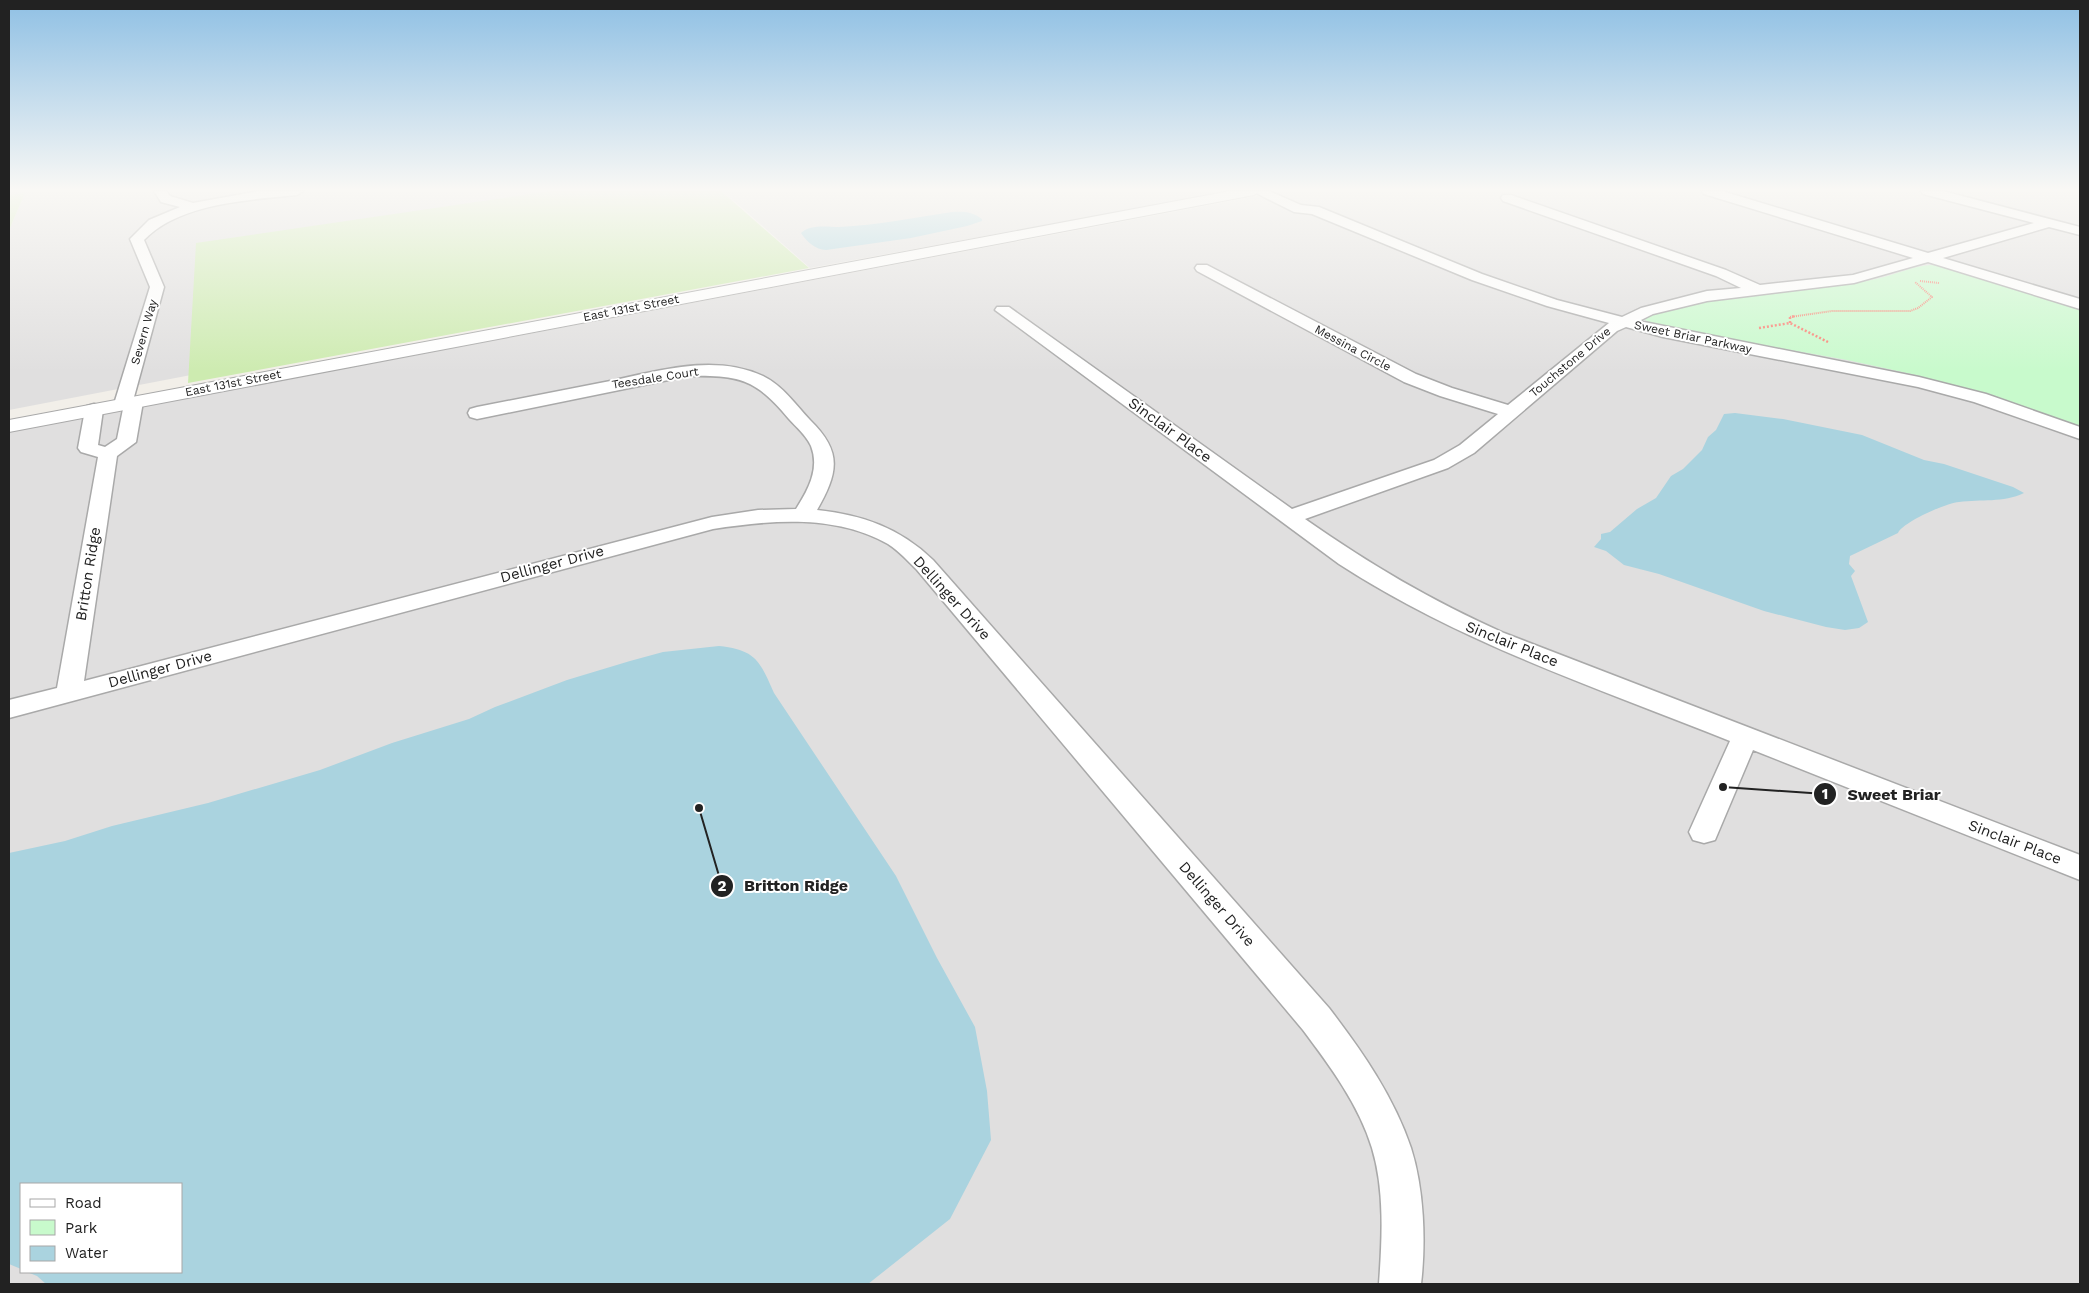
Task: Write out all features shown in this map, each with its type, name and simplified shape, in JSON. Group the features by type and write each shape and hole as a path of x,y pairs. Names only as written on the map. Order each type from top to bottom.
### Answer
{"street":[{"name":"Severn Way","path":"128,403 157,288 142,251"},
{"name":"East 131st Street","path":"9,426 934,251"},
{"name":"Sweet Briar Parkway","path":"1417,251 1511,289 1552,303 1663,332 1919,382 1980,398 2080,433"},
{"path":"1659,251 1721,273 1758,290"},
{"path":"1907,251 2080,304"},
{"name":"Touchstone Drive","path":"1289,516 1442,464 1468,449 1611,328 1647,311 1707,296 1854,279 1952,251"},
{"name":"Messina Circle","path":"1202,268 1410,378 1446,392 1511,412"},
{"name":"Sinclair Place","path":"1004,310 1373,576 1451,619 1504,642 2080,868"},
{"name":"Teesdale Court","path":"477,413 688,371 715,371 754,378 769,387 810,430 821,446 824,456 824,471 819,488 803,516"},
{"path":"94,410 88,448 108,454 126,442 128,403"},
{"name":"Britton Ridge","path":"70,693 108,454"},
{"name":"Dellinger Drive","path":"9,709 684,529 737,518 786,514 846,522 883,534 910,550 925,565 1316,1019 1354,1071 1391,1145 1400,1200 1404,1255 1400,1284"},
{"path":"1704,832 1745,736"}],"path":[{"path":"1790,323 1790,317 1832,310 1910,311 1918,308 1932,297 1914,284 1916,281 1942,284"}],"shaded area":[{"path":"9,251 434,251 191,375 9,410"},
{"path":"791,251 901,251 810,268"},
{"path":"965,251 2080,251 2080,1284 9,1284 9,432"}],"green space":[{"path":"196,251 790,251 809,268 188,383"},
{"path":"1931,265 1947,267 2080,308 2080,427 2008,401 1916,375 1847,360 1657,326 1645,320 1656,313 1691,303 1854,283"}],"water":[{"path":"1735,413 1783,419 1862,435 1924,460 1944,464 2013,487 2024,493 2008,498 1953,503 1925,514 1908,524 1898,533 1850,556 1849,564 1855,571 1851,576 1868,622 1859,628 1845,630 1764,611 1659,574 1624,565 1606,551 1594,547 1601,539 1601,534 1610,532 1637,509 1656,498 1671,476 1683,469 1702,450 1708,437 1716,430 1724,414"},
{"path":"719,646 749,654 760,665 774,693 896,876 937,958 975,1027 987,1091 991,1140 950,1219 868,1284 46,1284 37,1276 30,1273 182,1273 182,1183 20,1183 20,1269 9,1264 9,853 65,841 112,826 208,803 320,770 392,743 469,719 495,707 567,680 663,652"}],"place":[{"name":"Sweet Briar","path":"1723,787"},
{"name":"Britton Ridge","path":"699,808"}]}
